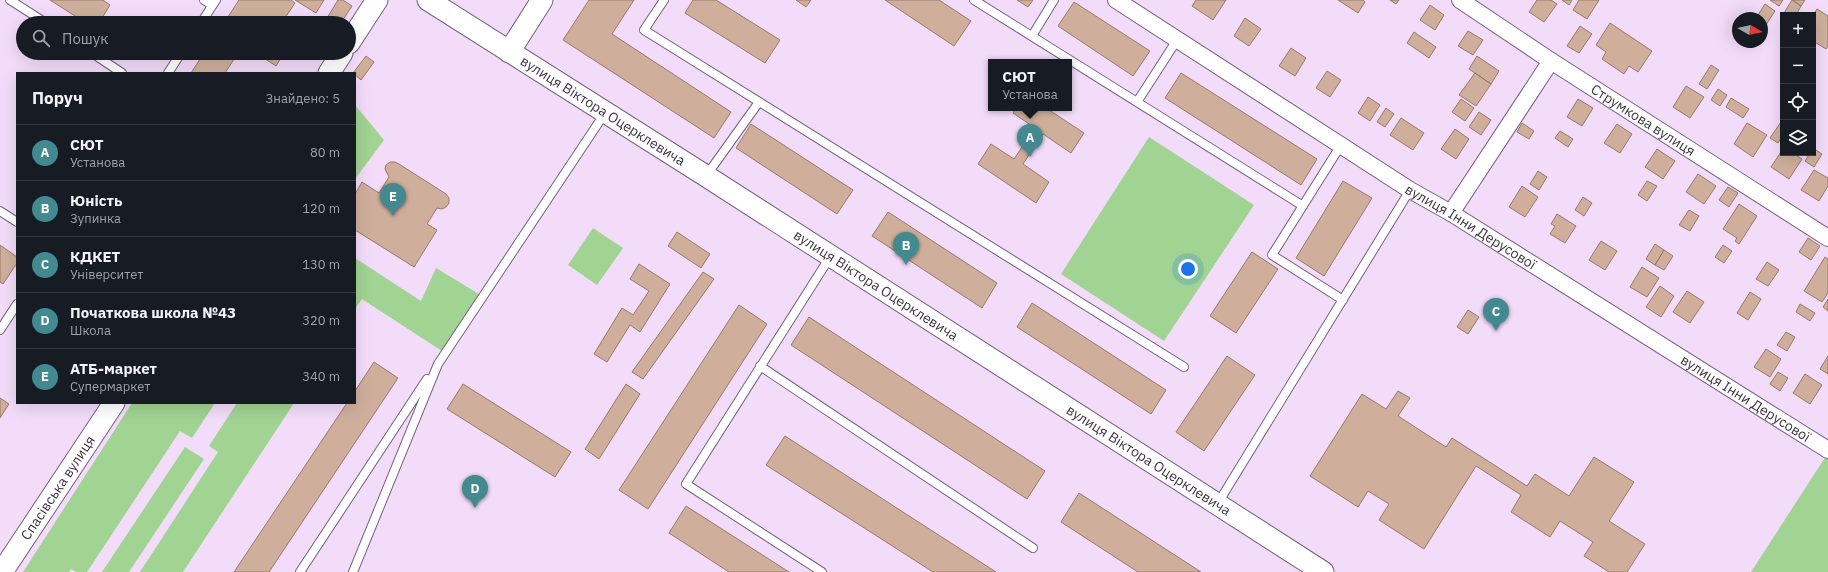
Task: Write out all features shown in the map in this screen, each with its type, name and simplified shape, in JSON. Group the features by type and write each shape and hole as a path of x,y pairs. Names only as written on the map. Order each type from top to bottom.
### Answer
{"street":[{"path":"356,32 377,0"},
{"name":"вулиця Віктора Оцерклевича","path":"428,0 706,176 1323,572"},
{"path":"508,52 542,0"},
{"name":"вулиця Інни Дерусової","path":"1116,0 1410,190 1451,213 1828,450"},
{"name":"Струмкова вулиця","path":"1460,0 1551,61 1828,238"},
{"path":"330,72 337,60"},
{"path":"1451,213 1551,61"},
{"name":"Спасівська вулиця","path":"2,572 113,404"}],"lane":[{"path":"10,0 35,16"},
{"path":"204,0 214,3 206,16"},
{"path":"664,0 644,30 1184,366"},
{"path":"974,0 1069,59"},
{"path":"1032,36 1054,0"},
{"path":"1137,102 1177,40"},
{"path":"102,60 120,72"},
{"path":"169,72 176,60"},
{"path":"1072,61 1303,206"},
{"path":"706,176 759,102"},
{"path":"300,572 605,113"},
{"path":"1341,145 1272,255 1343,300"},
{"path":"1217,505 1410,190"},
{"path":"0,211 16,221"},
{"path":"822,572 686,484 830,256"},
{"path":"0,330 16,306"},
{"path":"353,572 438,364"},
{"path":"760,366 1033,548"}],"green space":[{"path":"356,106 384,140 356,178"},
{"path":"1149,137 1254,205 1164,341 1061,274"},
{"path":"593,228 623,248 597,285 568,265"},
{"path":"356,259 421,301 436,268 482,296 445,353 362,299 356,308"},
{"path":"131,404 214,404 192,438 180,431 87,572 76,572 71,569 69,572 23,572"},
{"path":"236,404 293,404 183,572 140,572 218,452 209,446"},
{"path":"185,447 204,459 129,572 102,572"},
{"path":"1828,453 1828,572 1751,572"}],"building":[{"path":"50,0 103,0 110,5 103,16 75,16"},
{"path":"239,0 291,0 295,3 286,16 229,16"},
{"path":"295,0 324,0 316,13"},
{"path":"338,0 343,0 352,6 346,16 328,16"},
{"path":"589,0 634,0 612,34 731,112 714,138 563,40"},
{"path":"693,0 716,0 780,40 765,63 685,13"},
{"path":"796,0 811,0 806,7"},
{"path":"885,0 939,0 971,21 954,46"},
{"path":"1017,0 1033,0 1028,7"},
{"path":"1196,0 1226,0 1213,20 1192,6"},
{"path":"1338,0 1363,0 1365,2 1358,13"},
{"path":"1390,0 1399,0 1396,4"},
{"path":"1537,0 1551,0 1557,4 1544,22 1529,12"},
{"path":"1562,0 1572,0 1569,5"},
{"path":"1579,0 1599,0 1587,19 1573,10"},
{"path":"1770,0 1783,0 1779,6"},
{"path":"1792,0 1801,6 1798,12 1785,12"},
{"path":"1793,0 1805,0 1801,6"},
{"path":"1074,2 1150,51 1133,76 1058,26"},
{"path":"1765,4 1775,11 1768,22 1768,12 1760,12"},
{"path":"1430,5 1444,15 1435,30 1420,20"},
{"path":"1817,9 1828,16 1828,46 1826,49 1816,43 1815,12"},
{"path":"1245,18 1261,29 1249,46 1234,36"},
{"path":"1610,23 1652,51 1638,72 1629,66 1624,74 1602,59 1606,52 1596,45"},
{"path":"1580,26 1592,34 1579,53 1567,46"},
{"path":"1468,31 1483,40 1473,55 1458,46"},
{"path":"1414,32 1436,47 1429,58 1407,43"},
{"path":"1291,48 1306,58 1295,76 1279,66"},
{"path":"366,56 374,62 361,80 356,76 356,72 354,72"},
{"path":"1477,56 1499,71 1491,84 1469,69"},
{"path":"199,60 233,60 226,72 192,72"},
{"path":"267,60 280,60 276,66"},
{"path":"1711,65 1719,70 1707,89 1699,84"},
{"path":"1327,71 1341,80 1330,97 1316,88"},
{"path":"1181,73 1317,159 1301,185 1165,98"},
{"path":"1475,73 1491,84 1476,106 1459,95"},
{"path":"1686,86 1704,97 1690,118 1673,107"},
{"path":"1718,89 1727,95 1720,106 1711,100"},
{"path":"1368,97 1380,105 1370,121 1358,113"},
{"path":"1731,98 1749,109 1743,118 1726,107"},
{"path":"1461,99 1474,108 1465,121 1452,112"},
{"path":"1578,99 1593,108 1582,126 1567,117"},
{"path":"1386,108 1394,114 1385,127 1377,122"},
{"path":"1014,111 1051,111 1084,133 1071,153 1043,134 1023,164 1049,182 1036,203 978,164 991,144 1014,159 1035,128 1013,113"},
{"path":"1479,112 1491,120 1481,135 1469,127"},
{"path":"1401,118 1424,133 1413,150 1390,135"},
{"path":"1522,123 1534,131 1529,139 1517,132"},
{"path":"1747,123 1767,135 1753,157 1734,144"},
{"path":"1780,123 1780,140 1778,143 1770,138"},
{"path":"751,124 853,190 837,214 736,148"},
{"path":"1617,124 1632,134 1620,153 1604,143"},
{"path":"1455,129 1469,139 1456,159 1441,149"},
{"path":"1560,131 1573,139 1568,147 1555,138"},
{"path":"1657,149 1675,161 1663,179 1645,167"},
{"path":"1816,150 1822,154 1814,167 1805,161 1808,156 1816,156"},
{"path":"1780,154 1780,156 1798,156 1802,159 1789,179 1771,167"},
{"path":"390,162 399,164 446,194 449,198 449,203 446,207 442,209 437,208 427,224 437,230 414,267 356,231 356,192 362,182 379,193 389,177 385,169 386,165"},
{"path":"1814,170 1828,178 1828,186 1819,201 1801,190"},
{"path":"1538,171 1547,177 1539,190 1530,184"},
{"path":"1698,174 1716,186 1704,204 1686,192"},
{"path":"1343,181 1372,198 1324,276 1296,258"},
{"path":"1647,181 1657,186 1647,201 1638,195"},
{"path":"1522,186 1538,197 1525,217 1509,207"},
{"path":"1728,187 1738,193 1729,207 1719,200"},
{"path":"1583,197 1592,203 1584,216 1575,210"},
{"path":"1739,204 1757,216 1739,244 1735,241 1737,238 1723,229"},
{"path":"1689,210 1699,216 1690,231 1679,225"},
{"path":"888,212 997,283 982,308 872,236"},
{"path":"1557,214 1576,226 1565,243 1550,234 1555,226 1551,224"},
{"path":"677,232 710,254 701,268 668,246"},
{"path":"1808,238 1820,246 1811,260 1799,252"},
{"path":"1601,241 1617,251 1605,270 1589,260"},
{"path":"1655,244 1664,250 1655,265 1646,259"},
{"path":"0,245 16,256 16,264 3,284 0,282"},
{"path":"1723,245 1732,251 1724,263 1715,257"},
{"path":"1664,250 1673,256 1664,270 1655,265"},
{"path":"1252,252 1278,269 1236,333 1210,316"},
{"path":"1825,257 1828,259 1828,293 1822,302 1804,291"},
{"path":"1767,262 1779,270 1768,286 1756,279"},
{"path":"639,264 670,284 640,332 630,325 607,362 594,354 622,308 633,315 649,291 630,279"},
{"path":"1642,267 1659,278 1647,297 1630,287"},
{"path":"703,272 714,279 643,379 632,372"},
{"path":"1660,286 1674,296 1661,317 1646,307"},
{"path":"1687,291 1704,302 1690,323 1673,312"},
{"path":"1750,292 1761,299 1748,320 1737,313"},
{"path":"1828,299 1828,311 1823,307"},
{"path":"1032,303 1166,390 1151,414 1017,327"},
{"path":"1800,304 1815,313 1810,321 1796,312"},
{"path":"739,305 767,324 648,509 619,490"},
{"path":"1468,310 1479,317 1468,334 1457,327"},
{"path":"809,317 1045,471 1027,499 791,345"},
{"path":"1786,332 1795,337 1787,351 1777,345"},
{"path":"1766,349 1781,359 1770,377 1754,367"},
{"path":"1227,356 1255,375 1204,451 1176,432"},
{"path":"1828,356 1828,374 1820,369"},
{"path":"374,362 398,378 269,572 234,572 346,404 356,404 356,389"},
{"path":"1778,372 1788,378 1780,391 1770,384"},
{"path":"1805,374 1822,385 1810,404 1793,393"},
{"path":"463,384 571,452 555,477 447,409"},
{"path":"626,384 640,394 599,459 585,449"},
{"path":"1398,391 1410,398 1398,416 1446,447 1452,438 1527,486 1535,474 1569,496 1594,457 1634,482 1609,521 1645,544 1627,572 1609,572 1584,556 1593,542 1560,521 1550,537 1511,512 1521,495 1476,466 1424,549 1379,520 1389,504 1368,491 1358,507 1310,476 1362,394 1386,409"},
{"path":"0,398 9,404 0,418"},
{"path":"785,436 996,572 933,572 766,465"},
{"path":"1079,493 1201,572 1138,572 1061,522"},
{"path":"686,506 789,572 729,572 669,533"}],"place":[{"name":"СЮТ","path":"1030,157"},
{"name":"АТБ-маркет","path":"393,216"},
{"name":"Юність","path":"906,265"},
{"name":"КДКЕТ","path":"1496,331"},
{"name":"Початкова школа №43","path":"475,508"}]}
